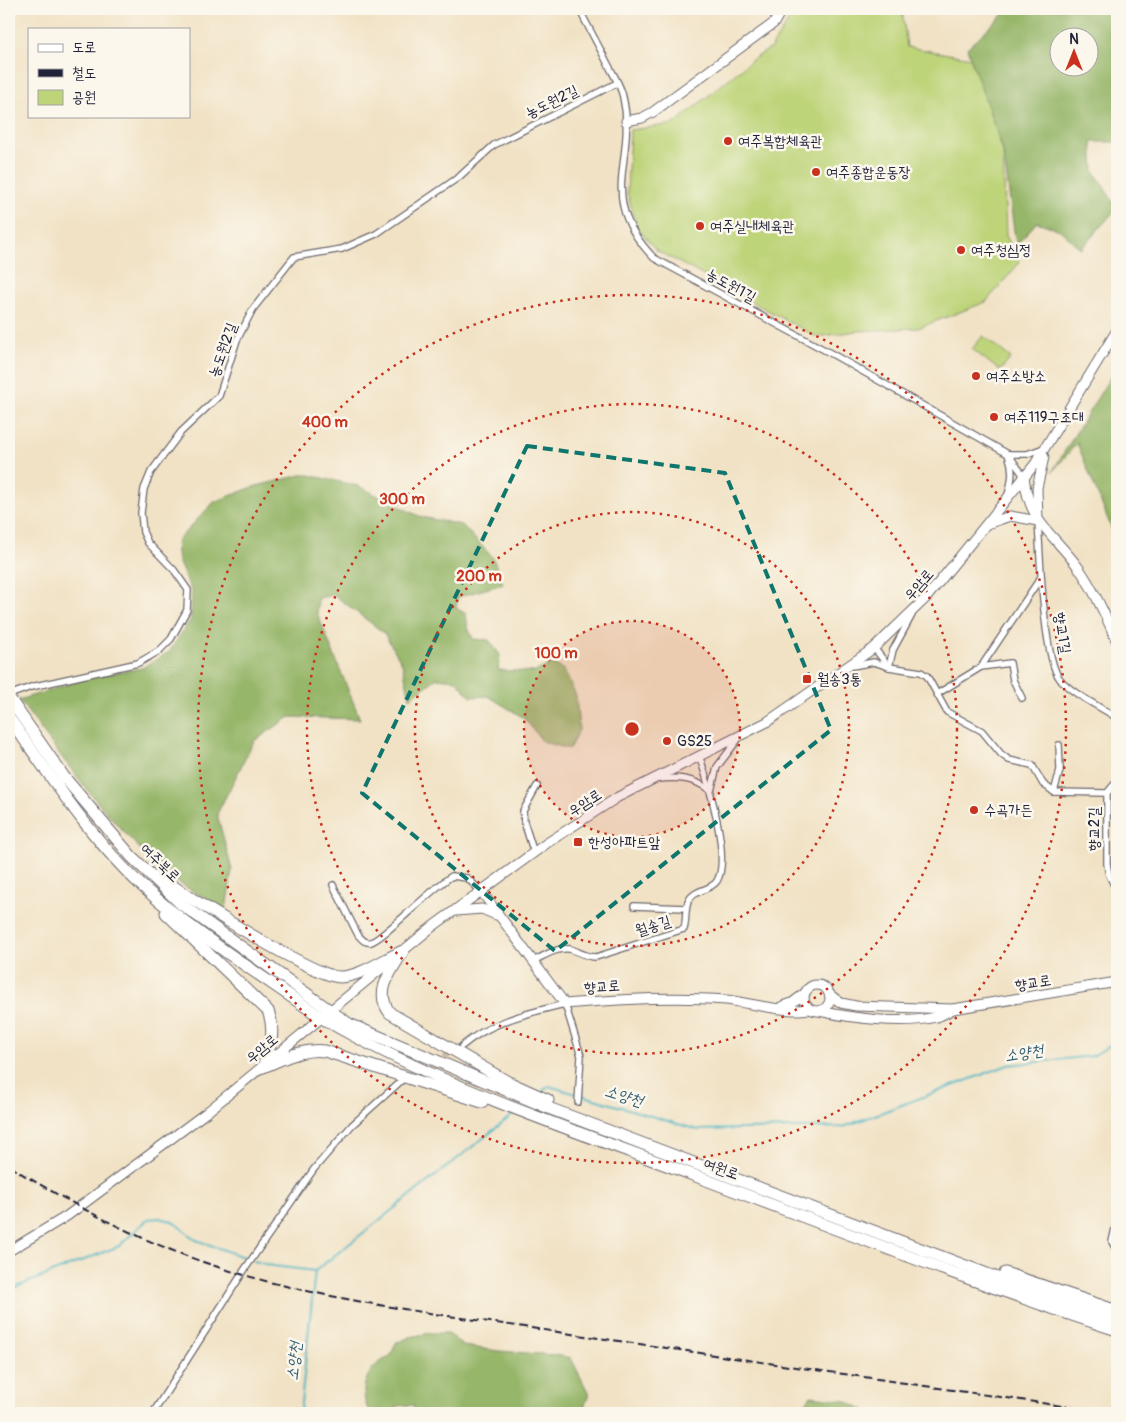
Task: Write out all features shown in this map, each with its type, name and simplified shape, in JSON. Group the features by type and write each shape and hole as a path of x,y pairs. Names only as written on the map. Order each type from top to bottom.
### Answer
{"highway":[{"name":"여주북로","path":"9,696 64,777 130,856 180,904 326,1014"},
{"name":"여주북로","path":"9,718 60,789 105,846 140,884 190,925 326,1014"},
{"path":"130,856 188,897 281,951 326,974 346,976 403,951"},
{"path":"140,884 163,911 268,1011 272,1021 272,1042 263,1067"},
{"path":"403,951 384,983 383,996 386,1008 506,1086"},
{"path":"326,1014 400,1060 491,1102"},
{"name":"여원로","path":"326,1014 506,1086 572,1117 1053,1299 1117,1320"},
{"path":"263,1067 300,1052 312,1050 325,1052 491,1102"},
{"name":"여원로","path":"491,1102 544,1123 562,1126 880,1247 1117,1330"},
{"path":"934,1254 962,1258 1117,1311"}],"street":[{"name":"농도원1길","path":"579,9 623,95 626,122 621,202 632,230 641,245 654,258 832,354 1008,454 1024,476"},
{"path":"626,122 642,118 653,112 774,23 782,9"},
{"name":"농도원2길","path":"9,696 31,687 138,663 159,651 171,639 182,622 189,599 188,590 174,570 148,543 143,532 141,513 144,489 151,472 181,432 220,396 237,340 254,308 294,257 327,253 360,242 392,223 458,177 494,145 618,83"},
{"name":"우암로","path":"9,1252 68,1216 207,1112 403,951 534,852 618,797 700,758 767,722 874,648 913,613 1046,448 1117,330"},
{"path":"1007,497 1012,477 1012,465 1008,454 1027,454 1046,448"},
{"path":"985,525 1010,516 1038,521 1037,488 1046,448"},
{"name":"향교1길","path":"1024,476 1027,499 1038,521 1085,577 1117,642"},
{"name":"향교1길","path":"1038,521 1042,576 1052,656 1058,677 1069,687 1117,718"},
{"path":"981,667 1042,576"},
{"path":"889,667 893,650 913,613"},
{"path":"874,648 889,667"},
{"path":"846,668 874,662 889,667 921,672 927,676 947,712 982,731 1002,754 1010,760 1032,765 1043,784 1054,792 1060,770 1059,745"},
{"path":"937,694 981,667 1010,663 1013,680 1022,698"},
{"path":"653,779 687,778 700,783 711,791 717,767 740,737"},
{"name":"월송길","path":"533,961 560,950 570,949 588,957 596,957 684,929 686,908 694,894 711,887 717,880 720,872 720,843 711,791 700,758"},
{"path":"1107,793 1117,781"},
{"path":"534,852 524,822 523,811 536,786"},
{"name":"향교2길","path":"1054,792 1107,793 1108,875 1117,890"},
{"path":"333,885 358,935 363,941 370,942 378,939 412,907 452,876 467,878 481,891"},
{"name":"향교로","path":"481,891 566,1004 621,999 687,998 781,1007 792,1010 809,1009"},
{"path":"634,906 686,908"},
{"path":"454,911 482,909 491,911 501,919"},
{"name":"향교로","path":"829,994 841,1003 856,1006 953,1009 1117,982"},
{"path":"781,1007 792,1003 811,986 816,985 826,989 829,994 828,1004 819,1011 809,1009 805,1005 804,994"},
{"path":"462,1046 484,1030 503,1021 566,1004 581,1064 578,1102"},
{"name":"향교로","path":"819,1011 852,1017 916,1020 937,1017 953,1009"},
{"path":"153,1413 245,1268 325,1156 373,1104 400,1082"},
{"path":"1117,1219 1112,1242 1117,1251"}],"highlighted area":[{"path":"527,446 725,473 831,730 555,951 362,793"}],"green space":[{"name":"여주종합운동장","path":"796,9 902,9 907,47 972,58 1003,152 1006,236 1020,262 986,302 918,328 857,331 817,337 656,250 637,227 627,193 630,130 674,124 752,60 771,48"},
{"path":"1009,9 1117,9 1117,142 1092,142 1094,171 1117,208 1081,249 1060,230 1037,222 1016,245 1003,150 967,48"},
{"path":"983,336 1011,358 1000,371 972,349"},
{"path":"1117,366 1117,542 1077,443 1052,472"},
{"path":"305,474 358,486 421,517 462,525 493,558 503,584 458,597 456,608 466,614 468,628 473,639 489,640 500,655 498,670 535,672 552,663 564,670 576,696 579,730 569,749 543,742 524,718 488,696 471,697 456,680 437,678 410,698 402,663 384,633 334,595 318,598 317,613 360,719 290,717 254,741 217,814 232,870 226,910 176,881 149,858 90,793 19,700 91,677 142,668 169,652 191,619 192,592 178,561 176,542 214,502 253,487"},
{"path":"430,1333 448,1333 463,1346 571,1358 589,1394 582,1413 414,1413 414,1405 397,1406 394,1413 370,1413 366,1405 364,1388 366,1380 375,1366 390,1357 396,1343 410,1337"},
{"path":"811,1396 844,1400 871,1413 798,1413"}],"waterway":[{"name":"소양천","path":"581,1095 698,1130 843,1127 1008,1065 1093,1056 1117,1041"},
{"name":"소양천","path":"542,1091 549,1086 576,1094"},
{"name":"소양천","path":"300,1413 315,1271 515,1113"},
{"path":"9,1290 119,1246 148,1219 159,1218 172,1221 196,1240 249,1259"},
{"path":"254,1261 273,1266 315,1271"}],"tunnel":[{"path":"407,1077 462,1046"}],"railway":[{"path":"9,1166 95,1215 161,1246 215,1266 308,1291 435,1314 1109,1413"}],"place":[{"name":"여주복합체육관","path":"728,141"},
{"name":"여주종합운동장","path":"816,172"},
{"name":"여주실내체육관","path":"700,226"},
{"name":"여주청심정","path":"961,250"},
{"name":"여주소방소","path":"976,376"},
{"name":"여주119구조대","path":"994,417"},
{"name":"월송3통","path":"807,679"},
{"name":"GS25","path":"667,741"},
{"name":"수곡가든","path":"974,810"},
{"name":"한성아파트앞","path":"578,842"}]}
